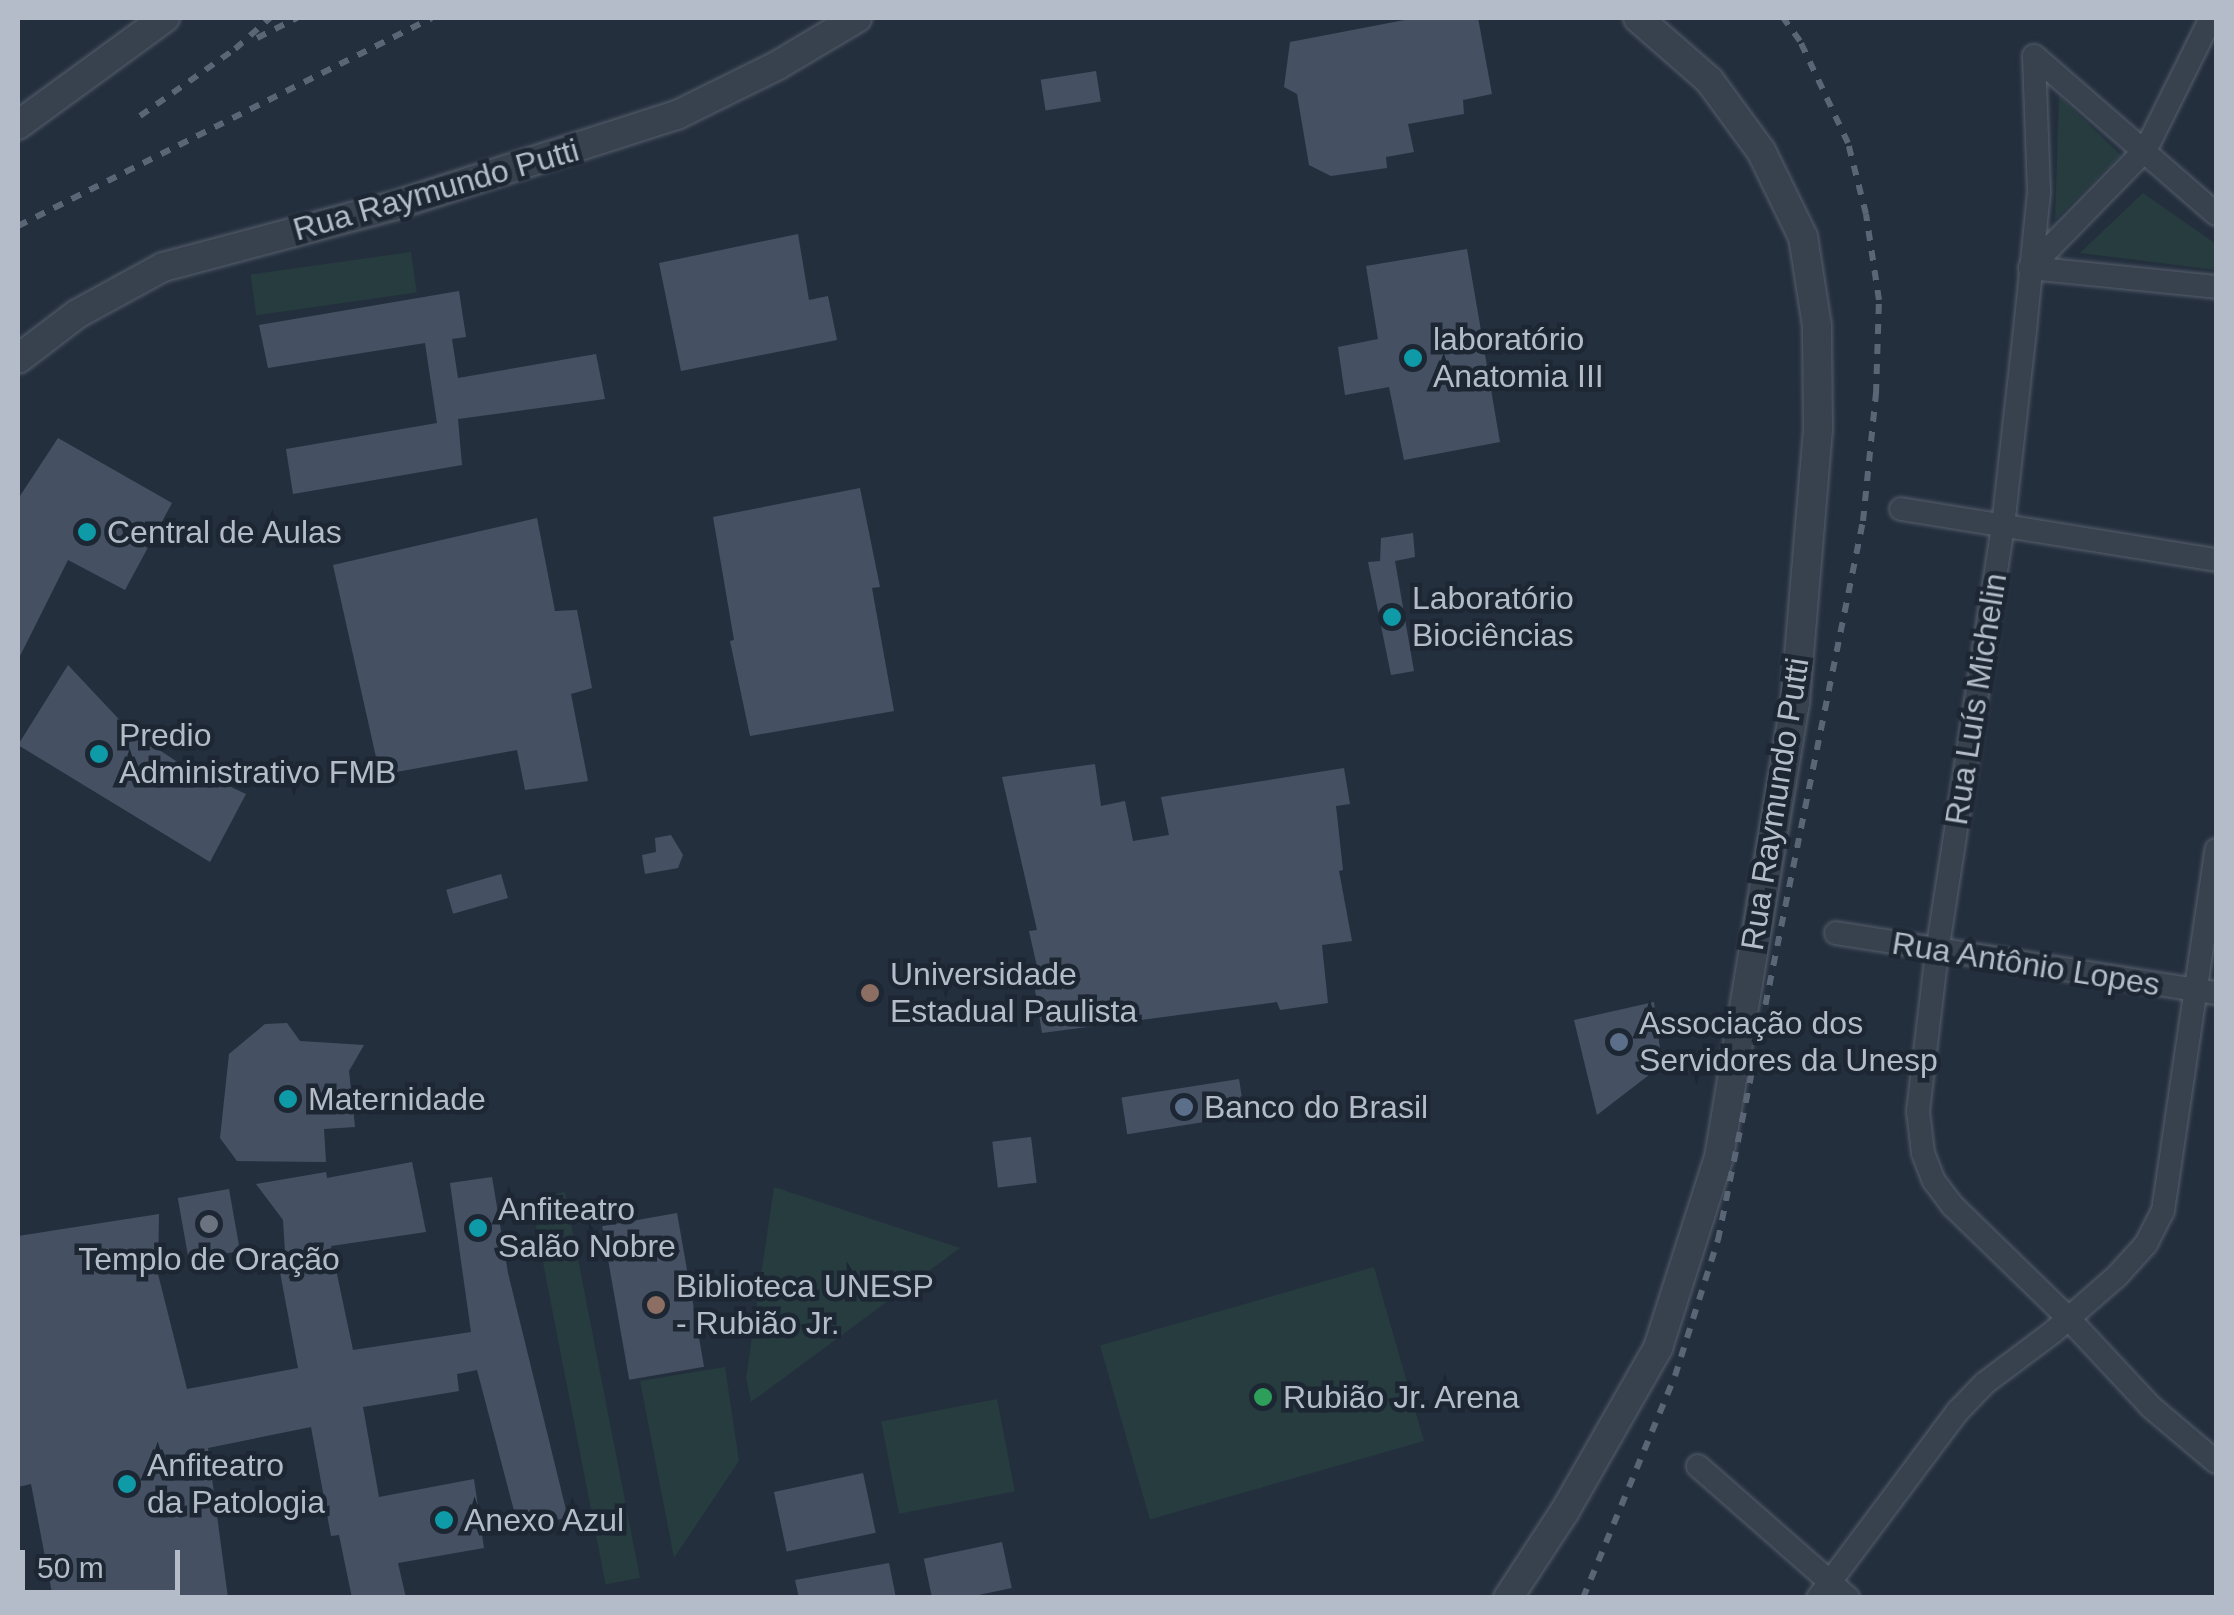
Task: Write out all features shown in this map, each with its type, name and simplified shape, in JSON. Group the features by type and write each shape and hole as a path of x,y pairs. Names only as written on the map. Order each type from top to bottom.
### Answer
{"street":[{"path":"18,125 165,18"},
{"name":"Rua Raymundo Putti","path":"18,359 77,314 163,267 393,206 660,122 778,65 857,18"},
{"name":"Rua Raymundo Putti","path":"1508,1598 1565,1511 1658,1348 1718,1157 1794,703 1818,428 1817,326 1803,237 1761,152 1710,80 1638,18"},
{"path":"2030,268 2146,149 2210,18"},
{"name":"Rua Luís Michelin","path":"2216,214 2146,149 2034,56 2039,192 2002,526 1937,952 1918,1110 1922,1153 1934,1182 1953,1206 2069,1318 2151,1407 2216,1462"},
{"path":"2030,268 2216,287"},
{"path":"1901,509 2216,560"},
{"path":"1698,1466 1832,1593 1958,1410 1985,1383 2069,1318 2146,1244 2164,1211 2206,992 2216,850"},
{"name":"Rua Antônio Lopes","path":"1836,933 2206,992"}],"green space":[{"path":"2059,96 2121,155 2055,220"},
{"path":"2143,193 2216,244 2216,270 2080,253"},
{"path":"411,252 417,293 256,315 251,275"},
{"path":"774,1187 960,1248 751,1402 746,1378"},
{"path":"565,1192 640,1578 606,1584 531,1199"},
{"name":"Rubião Jr. Arena","path":"1374,1267 1424,1441 1150,1520 1100,1346"},
{"path":"725,1367 739,1461 674,1558 640,1381"},
{"path":"997,1399 1015,1491 899,1514 881,1422"}],"building":[{"path":"1415,18 1478,18 1492,94 1463,100 1464,114 1408,124 1414,152 1386,157 1387,168 1331,176 1309,165 1297,94 1284,87 1290,42"},
{"path":"1096,71 1101,102 1046,110 1041,80"},
{"path":"798,234 809,300 828,296 837,340 681,371 659,263"},
{"path":"1467,249 1500,442 1404,460 1389,387 1345,395 1338,347 1378,339 1366,266"},
{"path":"459,291 466,337 452,339 458,378 596,354 605,399 458,419 462,465 293,494 286,449 437,423 425,343 268,368 259,325"},
{"name":"Central de Aulas","path":"58,438 172,503 125,590 68,560 18,660 18,499"},
{"path":"860,488 880,587 872,588 894,711 750,736 730,641 734,640 713,517"},
{"path":"537,518 555,611 577,610 592,688 571,694 588,781 525,790 517,750 380,775 333,565"},
{"name":"Laboratório Biociências","path":"1413,533 1415,557 1395,561 1414,671 1391,675 1368,562 1380,561 1381,538"},
{"name":"Predio Administrativo FMB","path":"68,665 129,730 179,763 246,794 210,862 18,745"},
{"path":"1095,764 1101,806 1125,801 1133,841 1169,835 1161,797 1344,768 1350,804 1336,806 1343,870 1339,871 1352,941 1322,945 1328,1003 1280,1010 1277,1002 1042,1033 1035,990 1042,989 1029,931 1037,930 1002,777"},
{"path":"671,835 683,855 678,868 645,874 642,855 656,852 655,838"},
{"path":"501,874 508,898 453,914 446,890"},
{"name":"Associação dos Servidores da Unesp","path":"1654,1002 1662,1065 1597,1115 1574,1020"},
{"name":"Maternidade","path":"287,1023 300,1041 364,1045 349,1071 355,1127 324,1129 326,1162 237,1161 220,1138 229,1054 265,1024"},
{"name":"Banco do Brasil","path":"1239,1079 1245,1116 1127,1134 1121,1098"},
{"path":"1031,1137 1037,1183 998,1187 992,1142"},
{"path":"412,1162 426,1232 331,1246 353,1350 471,1332 450,1183 492,1177 508,1273 568,1518 518,1526 477,1370 457,1374 459,1391 363,1407 379,1497 474,1479 484,1548 398,1563 406,1598 352,1598 339,1535 331,1536 311,1427 208,1448 228,1598 53,1598 31,1484 18,1487 18,1236 159,1214 158,1274 187,1389 298,1368 276,1251 285,1252 283,1220 256,1184 326,1172 327,1178"},
{"name":"Templo de Oração","path":"229,1189 240,1251 189,1260 178,1198"},
{"path":"677,1213 704,1367 629,1380 602,1226"},
{"path":"863,1473 876,1533 787,1552 774,1492"},
{"path":"1002,1542 1012,1588 965,1598 932,1598 924,1559"},
{"path":"889,1563 896,1598 799,1598 795,1580"}],"railway":[{"path":"140,116 235,49 270,18"},
{"path":"257,38 297,18"},
{"path":"18,226 432,18"},
{"path":"1583,1598 1675,1376 1718,1240 1863,521 1876,394 1879,300 1866,214 1848,143 1800,41 1783,18"}],"place":[{"name":"laboratório Anatomia III","path":"1413,358"},
{"name":"Central de Aulas","path":"87,532"},
{"name":"Laboratório Biociências","path":"1392,617"},
{"name":"Predio Administrativo FMB","path":"99,754"},
{"name":"Universidade Estadual Paulista","path":"870,993"},
{"name":"Associação dos Servidores da Unesp","path":"1619,1042"},
{"name":"Maternidade","path":"288,1099"},
{"name":"Banco do Brasil","path":"1184,1107"},
{"name":"Templo de Oração","path":"209,1224"},
{"name":"Anfiteatro Salão Nobre","path":"478,1228"},
{"name":"Biblioteca UNESP - Rubião Jr.","path":"656,1305"},
{"name":"Rubião Jr. Arena","path":"1263,1397"},
{"name":"Anfiteatro da Patologia","path":"127,1484"},
{"name":"Anexo Azul","path":"444,1520"}]}
